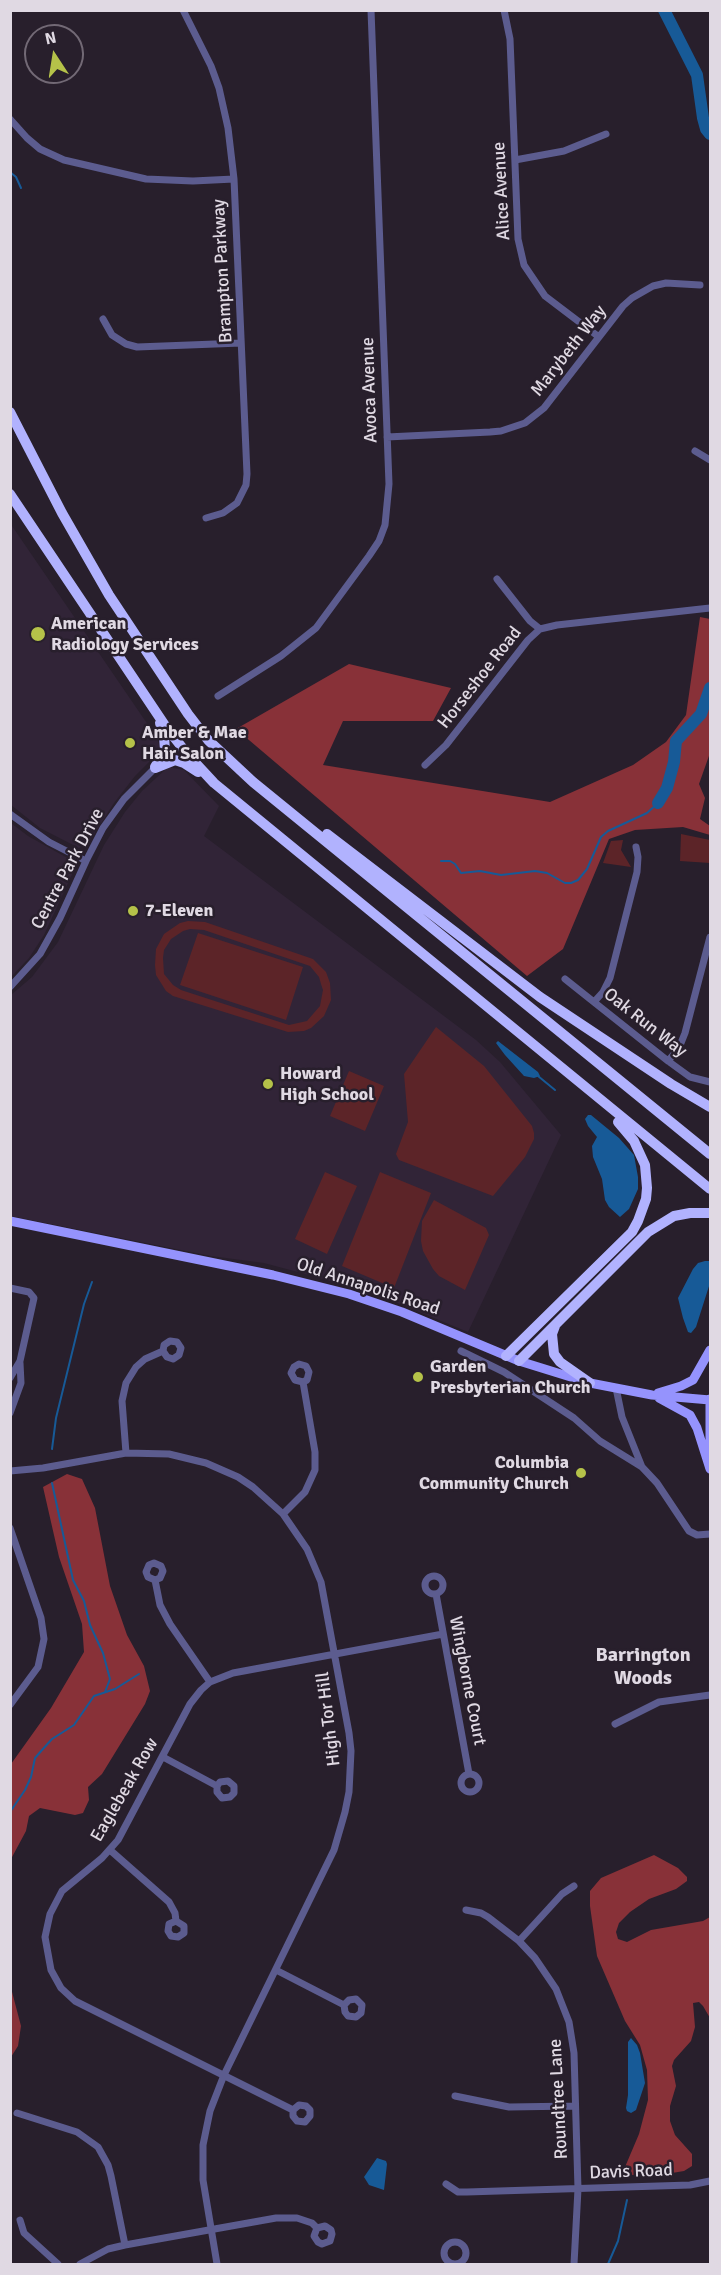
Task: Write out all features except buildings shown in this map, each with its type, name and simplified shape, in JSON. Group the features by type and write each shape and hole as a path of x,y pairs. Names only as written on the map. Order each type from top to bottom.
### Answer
{"highway":[{"path":"10,412 33,460 92,567 188,714 208,740 253,783 711,1154"},
{"path":"10,494 156,713 188,755 214,783"},
{"path":"155,768 165,751 156,713"},
{"path":"188,714 236,763 503,969 585,1028 711,1107"},
{"path":"155,768 175,760 184,763 214,783 711,1189"},
{"path":"506,1356 632,1232 646,1199 645,1165 634,1141 627,1130 575,1080"},
{"path":"519,1361 648,1232 675,1216 711,1213"},
{"path":"555,1325 552,1334 555,1354 560,1362 590,1383"}],"main road":[{"name":"Old Annapolis Road","path":"10,1221 273,1275 349,1294 402,1312 519,1361 590,1383 652,1395 711,1399"},
{"path":"652,1395 693,1380 711,1350"},
{"path":"652,1395 690,1414 698,1428 711,1469"},
{"path":"711,1399 711,1464"}],"street":[{"name":"Brampton Parkway","path":"183,10 219,88 228,128 234,179 247,474 242,496 230,510 206,518"},
{"name":"Avoca Avenue","path":"218,696 281,656 315,628 374,548 385,525 388,507 387,437 371,10"},
{"name":"Alice Avenue","path":"504,10 510,39 518,239 524,265 545,296 599,337"},
{"path":"10,119 27,138 40,148 64,160 146,179 182,181 234,179"},
{"path":"515,160 564,151 606,134"},
{"name":"Marybeth Way","path":"387,437 501,431 525,423 544,408 623,306 642,291 666,283 700,285"},
{"path":"103,319 112,335 126,344 137,347 241,343"},
{"path":"695,451 711,460"},
{"path":"496,579 530,621 540,629"},
{"name":"Horseshoe Road","path":"425,765 446,745 528,639 540,629 557,625 711,608"},
{"name":"Centre Park Drive","path":"10,987 40,954 104,828 124,799 155,768"},
{"path":"10,814 50,842 86,861"},
{"path":"594,1002 607,986 610,978 637,872 636,847"},
{"path":"668,1061 679,1048 685,1034 711,937"},
{"name":"Oak Run Way","path":"565,979 690,1077 711,1082"},
{"path":"10,1288 34,1295 20,1360 21,1383 10,1413"},
{"path":"461,1351 504,1372 574,1418 600,1441 642,1467 657,1483 689,1531 697,1534 711,1534"},
{"path":"126,1453 122,1401 126,1383 136,1367 145,1359 163,1352"},
{"path":"10,1378 20,1360"},
{"path":"283,1514 309,1486 315,1470 315,1452 303,1382"},
{"path":"616,1388 622,1417 642,1467"},
{"name":"High Tor Hill","path":"10,1471 126,1453 169,1454 206,1463 238,1477 253,1487 283,1514 307,1549 321,1582 336,1654 351,1751 351,1774 345,1812 334,1850 224,2075 210,2111 203,2145 203,2180 217,2265"},
{"path":"10,1528 12,1541 41,1618 44,1638 38,1667 10,1705"},
{"path":"154,1580 157,1596 165,1616 210,1682 233,1673 443,1634"},
{"name":"Wingborne Court","path":"436,1594 469,1774"},
{"name":"Eaglebeak Row","path":"210,1682 195,1697 110,1850 62,1891 55,1903 45,1936 51,1970 62,1988 86,2008 293,2110"},
{"path":"615,1724 659,1702 711,1695"},
{"path":"163,1757 217,1786"},
{"path":"110,1850 164,1895 173,1907 176,1920"},
{"path":"519,1941 559,1897 574,1886"},
{"name":"Roundtree Lane","path":"466,1910 488,1917 519,1941 547,1974 564,2006 574,2053 578,2189 574,2265"},
{"path":"276,1970 344,2005"},
{"path":"455,2096 509,2107 575,2106"},
{"path":"17,2113 77,2132 98,2147 108,2165 125,2245"},
{"name":"Davis Road","path":"446,2184 458,2192 690,2185 711,2181"},
{"path":"80,2265 102,2252 125,2245 287,2217 305,2221 317,2228"},
{"path":"20,2220 24,2233 58,2265"}],"shaded area":[{"path":"10,523 157,738 159,745 159,752 135,776 114,803 89,842 79,848 40,828 11,805"},
{"path":"700,617 710,619 710,753 699,784 705,798 700,819 710,826 710,835 683,827 635,830 609,839 563,949 527,976 236,729 349,664 451,688 433,721 343,721 323,765 550,802 633,765 666,742 686,715"},
{"name":"Howard High School","path":"168,767 184,770 219,806 204,836 476,1040 500,1062 561,1135 468,1332 378,1295 264,1263 211,1256 11,1216 11,995 32,977 58,942 104,845 125,812 142,791"},
{"path":"11,823 28,836 71,860 75,868 44,935 29,958 11,977"},
{"path":"681,834 710,840 710,863 680,861"},
{"path":"623,840 621,850 631,867 603,863 611,841"},
{"path":"205,922 313,959 326,972 330,983 331,1000 324,1016 311,1028 288,1032 173,996 166,991 156,975 156,949 164,934 180,923","holes":["204,930 310,966 319,977 323,990 320,1006 307,1021 289,1025 181,990 173,985 164,974 164,950 171,939 183,931"]},
{"path":"198,933 303,967 286,1020 180,985"},
{"path":"436,1027 484,1066 532,1126 534,1139 525,1157 493,1196 399,1160 396,1154 408,1122 404,1074"},
{"path":"349,1071 384,1086 365,1131 330,1116"},
{"path":"325,1172 357,1186 327,1254 295,1239"},
{"path":"380,1172 431,1193 394,1288 342,1266"},
{"path":"434,1200 486,1228 489,1235 465,1290 439,1276 423,1251 422,1221"},
{"path":"67,1474 82,1479 95,1508 110,1586 127,1635 144,1666 150,1691 145,1704 102,1774 88,1787 89,1800 83,1813 75,1815 40,1808 29,1816 26,1831 11,1859 11,1764 51,1708 84,1652 82,1624 59,1557 43,1487"},
{"path":"654,1855 678,1868 687,1877 687,1881 676,1889 649,1899 630,1912 619,1923 616,1932 618,1939 627,1942 651,1930 703,1921 710,1917 710,2018 699,2002 693,2003 695,2027 691,2041 674,2060 672,2066 676,2086 670,2106 670,2121 675,2135 692,2154 692,2166 684,2171 672,2173 632,2175 626,2173 625,2167 639,2134 648,2100 647,2070 640,2045 625,2021 597,1956 590,1891 601,1878"},
{"path":"11,1988 21,2026 18,2046 11,2057"}],"water":[{"path":"498,1041 540,1076 534,1078 524,1076 496,1043"},
{"path":"588,1115 619,1138 634,1155 638,1189 629,1209 620,1217 605,1200 602,1179 593,1157 592,1146 597,1137 585,1119"},
{"path":"710,1261 710,1283 696,1327 691,1333 688,1332 678,1298 693,1269 698,1263"},
{"path":"631,2038 640,2053 645,2083 636,2110 631,2113 626,2108 628,2042"},
{"path":"377,2158 386,2161 387,2164 384,2190 369,2185 364,2177"}],"waterway":[{"path":"664,10 697,75 703,118 710,134"},
{"path":"10,172 16,177 21,188"},
{"path":"658,803 667,788 674,762 676,741 701,714 710,688"},
{"path":"441,861 450,861 461,873 480,871 501,875 535,871 547,873 565,883 571,883 578,880 587,869 601,837 608,831 647,813 658,803"},
{"path":"538,1076 555,1090"},
{"path":"52,1449 56,1418 84,1304 92,1282"},
{"path":"52,1483 73,1580 84,1601 90,1625 103,1653 110,1679 105,1692"},
{"path":"10,1812 25,1790 31,1777 35,1758 52,1739 74,1725 94,1696 115,1689 139,1674"},
{"path":"608,2264 618,2241 627,2200"}],"place":[{"name":"American Radiology Services","path":"38,634"},
{"name":"Amber & Mae Hair Salon","path":"130,743"},
{"name":"7-Eleven","path":"133,911"},
{"name":"Howard High School","path":"268,1084"},
{"name":"Garden Presbyterian Church","path":"418,1377"},
{"name":"Columbia Community Church","path":"581,1473"}],"district":[{"name":"Barrington Woods","path":"643,1668"}]}
